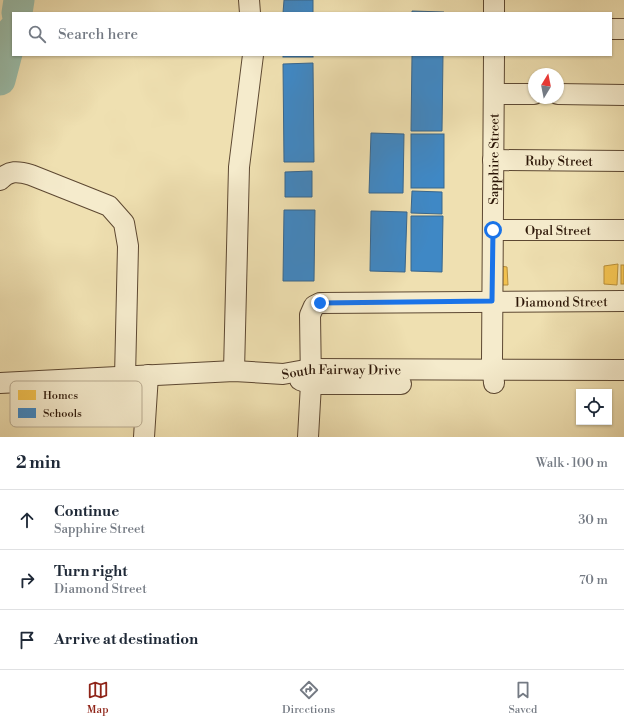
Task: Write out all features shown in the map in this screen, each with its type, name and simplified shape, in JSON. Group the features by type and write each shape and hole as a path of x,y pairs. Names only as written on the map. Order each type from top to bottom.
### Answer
{"street":[{"path":"249,0 250,12"},
{"path":"494,0 494,12"},
{"path":"612,29 624,29"},
{"path":"234,371 239,167 253,56"},
{"name":"Sapphire Street","path":"493,377 492,301 494,56"},
{"path":"494,94 528,94"},
{"path":"564,94 624,95"},
{"name":"Ruby Street","path":"493,160 624,161"},
{"path":"0,180 5,175 18,171 30,175 109,206 124,223 128,246 126,377"},
{"name":"Opal Street","path":"493,230 624,230"},
{"name":"Diamond Street","path":"308,437 311,377 310,314 314,306 320,303 624,301"},
{"name":"South Fairway Drive","path":"42,381 234,371 311,377 493,377 624,370"},
{"path":"144,437 148,375"},
{"name":"South Fairway Drive","path":"493,377 624,384"},
{"name":"South Fairway Drive","path":"0,383 10,383"}],"building: Homes":[{"path":"618,264 617,285 604,284 604,266"},
{"path":"494,265 507,267 508,285 495,285"},
{"path":"621,265 624,265 624,284 621,284"}],"building: Schools":[{"path":"284,0 313,0 313,12 283,12"},
{"path":"412,11 444,12 412,12"},
{"path":"283,56 313,56 313,57"},
{"path":"412,56 443,56 442,131 411,131"},
{"path":"313,63 314,162 284,162 283,64"},
{"path":"371,133 404,134 403,193 369,193"},
{"path":"411,134 444,134 444,188 411,188"},
{"path":"312,171 312,197 285,197 285,172"},
{"path":"412,191 442,192 442,214 411,213"},
{"path":"284,210 315,210 314,281 283,281"},
{"path":"371,211 407,212 405,272 370,271"},
{"path":"411,216 443,216 442,272 411,271"}],"waterway":[{"path":"17,12 19,0"},
{"path":"0,80 12,34"}],"route":[{"path":"320,303 451,300 492,301 493,230"}]}
